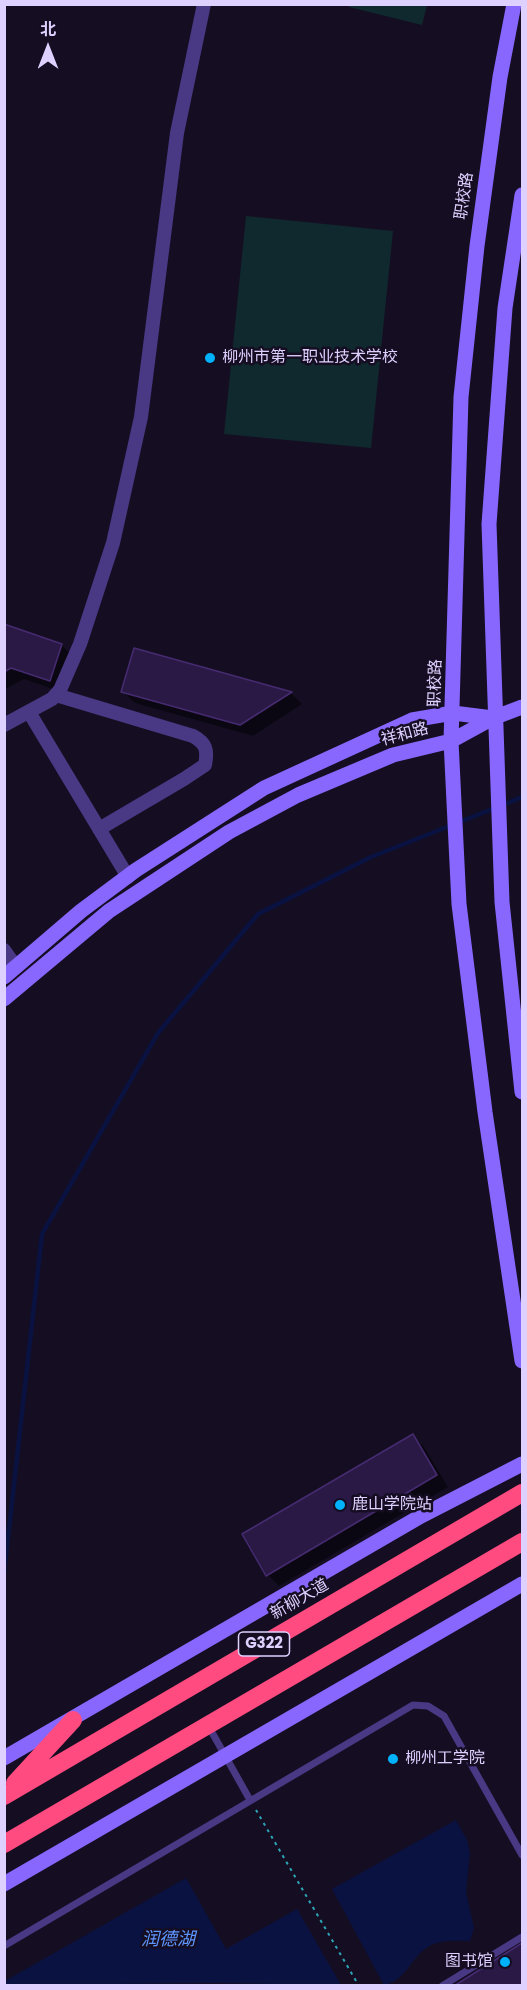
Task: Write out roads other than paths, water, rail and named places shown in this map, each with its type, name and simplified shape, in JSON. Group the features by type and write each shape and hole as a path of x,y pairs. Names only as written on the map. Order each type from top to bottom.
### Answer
{"highway":[{"name":"新柳大道","path":"4,1795 522,1492"},
{"name":"G322","path":"4,1844 209,1727 522,1542"},
{"path":"4,1795 73,1720"}],"main road":[{"name":"职校路","path":"514,4 500,77 483,201 461,398 452,741 459,904 485,1112 522,1361"},
{"path":"522,195 505,308 489,524 496,798 502,902 522,1092"},
{"path":"494,718 522,706"},
{"name":"祥和路","path":"10,972 81,911 128,876 264,788 383,731 412,720 453,713 494,718"},
{"name":"祥和路","path":"4,999 109,911 229,832 298,795 393,755 452,741 494,718"},
{"path":"4,1758 411,1522 522,1464"},
{"path":"4,1884 522,1584"}],"street":[{"path":"4,725 56,695 80,644 113,543 141,417 177,133 204,4"},
{"path":"56,695 193,736 203,742 208,752 205,765 184,780 99,829"},
{"path":"29,712 128,876"},
{"path":"4,950 10,972"}],"lane":[{"path":"4,1946 413,1705 428,1706 444,1716 522,1855"},
{"path":"209,1727 250,1800"},
{"path":"442,1986 522,1937"}],"water":[{"path":"456,1820 467,1840 470,1853 466,1892 474,1928 470,1941 447,1941 430,1946 402,1975 384,1985 332,1889"},
{"name":"润德湖","path":"186,1878 226,1949 297,1909 341,1985 214,1983 5,1985 5,1981"}],"waterway":[{"path":"503,805 522,797"},
{"path":"4,1574 42,1234 158,1033 258,914 371,857 495,808"}],"place":[{"name":"柳州市第一职业技术学校","path":"210,358"},
{"name":"鹿山学院站","path":"340,1505"},
{"name":"柳州工学院","path":"393,1759"},
{"name":"图书馆","path":"505,1962"}]}
